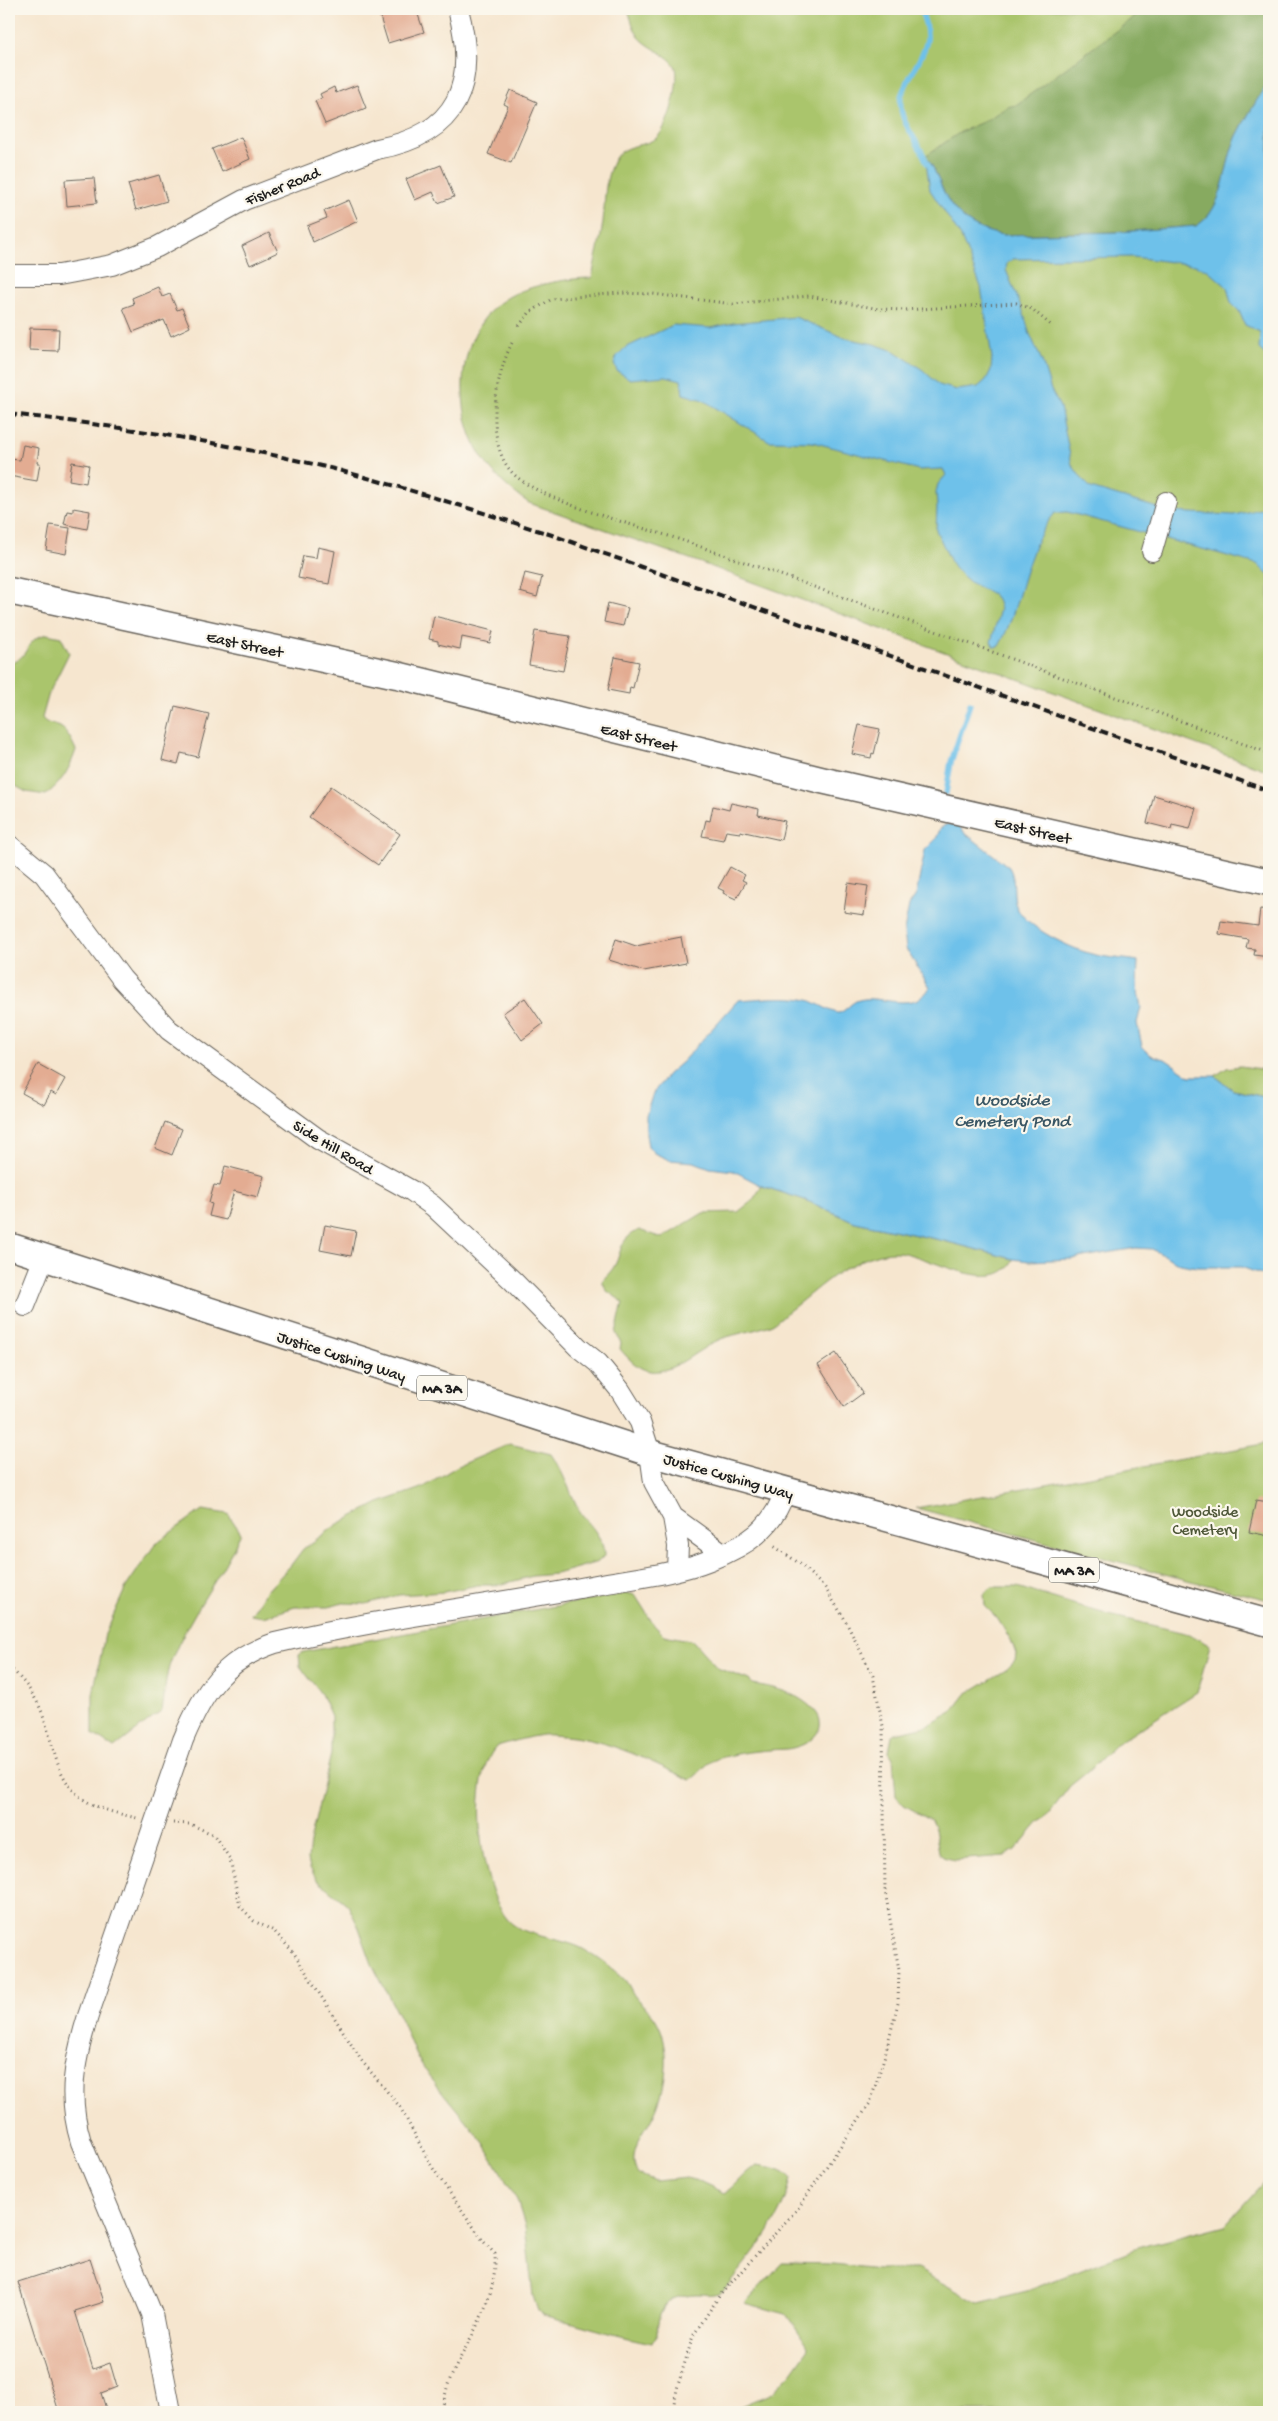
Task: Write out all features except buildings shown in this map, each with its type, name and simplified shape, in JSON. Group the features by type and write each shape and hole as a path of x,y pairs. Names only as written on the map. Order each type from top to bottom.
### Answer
{"main road":[{"name":"East Street","path":"9,592 397,675 811,778 1269,882"},
{"name":"Justice Cushing Way","path":"9,1246 650,1453 1269,1623"}],"street":[{"name":"Fisher Road","path":"9,276 59,274 112,265 157,247 253,197 377,148 395,145 432,128 453,108 463,85 466,56 465,38 458,9"},
{"path":"1152,551 1166,502"},
{"name":"Side Hill Road","path":"9,845 44,874 122,979 169,1030 318,1139 412,1191 445,1216 610,1376 640,1422 650,1453 654,1482 673,1518"},
{"path":"25,1306 44,1258"},
{"path":"171,2412 152,2314 81,2142 76,2126 72,2094 76,2063 88,2016 183,1740 203,1697 221,1674 232,1664 258,1648 294,1638 677,1570 724,1554 759,1534 774,1517 785,1491"},
{"path":"673,1518 724,1554"},
{"path":"673,1518 678,1546 677,1570"}],"path":[{"path":"519,326 530,312 552,299 620,294 653,294 733,304 809,296 879,308 905,310 1016,303 1026,305 1053,327"},
{"path":"512,343 504,363 498,393 496,441 500,454 510,471 537,490 577,506 683,540 1269,753"},
{"path":"672,2412 693,2336 720,2295 799,2207 870,2103 885,2055 898,2003 900,1970 885,1891 884,1726 873,1676 844,1618 825,1588 799,1563 767,1542 759,1534"},
{"path":"9,1667 29,1689 41,1710 52,1751 63,1774 76,1792 87,1801 119,1814 156,1822 190,1824 214,1835 230,1858 240,1906 254,1920 274,1932 294,1953 361,2060 400,2107 432,2167 484,2242 495,2254 494,2277 489,2297 474,2336 451,2376 441,2412"}],"green space":[{"path":"628,9 1269,9 1269,771 690,559 529,503 505,485 492,470 475,445 468,426 464,404 463,383 466,361 472,340 482,322 496,306 514,294 553,282 592,278 602,229 606,184 613,162 626,149 655,139 664,127 672,106 675,95 676,68 670,60 639,37"},
{"path":"1140,9 1261,9 1269,17 1267,29 1269,35 1269,84 1264,88 1237,136 1232,147 1218,197 1213,209 1206,218 1196,226 1120,232 1003,235 981,229 964,219 950,204 932,165 925,156 962,131 985,121 1007,107 1016,105 1132,19"},
{"path":"47,634 61,637 69,653 49,693 42,718 48,723 63,729 70,737 76,750 65,775 46,795 26,792 9,782 9,664 19,659 35,639"},
{"path":"1240,1066 1261,1069 1269,1074 1269,1098 1233,1090 1215,1076 1227,1068"},
{"path":"762,1186 805,1200 855,1222 940,1240 1013,1259 1005,1270 992,1275 977,1275 898,1252 878,1254 840,1271 772,1324 721,1339 668,1369 650,1371 637,1366 620,1349 621,1343 616,1333 623,1302 607,1291 602,1281 615,1265 622,1245 628,1237 639,1230 662,1238 703,1213 738,1212 752,1201"},
{"name":"Woodside Cemetery","path":"1269,1443 1269,1600 916,1508"},
{"path":"510,1444 551,1454 577,1506 601,1541 604,1556 598,1562 556,1574 533,1576 499,1585 478,1585 444,1592 399,1595 366,1604 343,1603 329,1607 295,1607 264,1617 251,1615 264,1594 303,1549 338,1524 379,1503 424,1487 456,1467"},
{"path":"202,1510 228,1514 241,1533 178,1644 167,1673 162,1711 114,1748 93,1734 93,1694 105,1634 126,1587 156,1543"},
{"path":"992,1587 1017,1587 1109,1615 1189,1634 1210,1645 1197,1692 1115,1745 1091,1769 1070,1786 1045,1819 1038,1823 1015,1850 1005,1856 954,1860 943,1857 939,1852 935,1829 931,1820 904,1805 896,1796 893,1758 889,1752 892,1735 927,1726 952,1712 966,1694 1006,1670 1015,1661 1016,1654 1011,1640 997,1618 985,1606 984,1594"},
{"path":"627,1593 635,1595 654,1625 664,1635 693,1641 717,1668 749,1680 753,1684 770,1687 802,1700 815,1711 820,1723 817,1734 802,1745 790,1749 763,1750 717,1759 709,1763 690,1780 629,1752 582,1738 565,1736 536,1736 497,1746 487,1761 482,1782 480,1834 484,1861 499,1906 509,1921 515,1926 579,1947 615,1971 625,1980 635,1997 653,2015 661,2029 666,2054 665,2080 658,2105 637,2144 634,2158 638,2174 656,2181 687,2178 699,2181 725,2193 757,2165 780,2170 791,2178 787,2194 773,2224 754,2252 723,2291 713,2294 685,2295 670,2301 661,2312 657,2328 657,2338 652,2343 543,2315 538,2311 533,2296 525,2226 517,2200 484,2143 430,2077 415,2054 402,2022 372,1964 359,1928 348,1905 317,1880 310,1868 308,1859 310,1842 331,1754 331,1716 321,1694 300,1666 299,1655 303,1652"},
{"path":"1269,2176 1269,2412 728,2412 772,2393 792,2372 809,2348 786,2314 745,2303 782,2263 834,2264 878,2269 917,2269 978,2303 1027,2291 1137,2248 1225,2225"}],"water":[{"path":"1269,84 1269,358 1259,349 1260,332 1245,325 1239,311 1231,303 1227,287 1209,271 1195,265 1133,257 1013,259 1007,263 1006,270 1042,361 1051,390 1060,407 1072,465 1083,480 1091,488 1171,512 1234,515 1269,507 1269,576 1257,564 1067,512 1055,513 1036,543 1007,630 999,646 994,647 991,642 1000,609 997,599 993,594 971,583 954,568 936,530 936,492 938,484 946,475 943,469 919,470 812,442 769,441 703,400 683,394 681,380 666,376 630,379 617,371 614,364 617,356 625,348 673,325 711,328 733,323 795,317 845,338 874,344 894,351 923,370 939,385 957,390 978,387 986,380 991,370 992,358 981,287 961,237 930,190 925,156 932,165 950,204 972,225 992,233 1003,235 1120,232 1196,226 1213,209 1222,185 1232,147 1264,88"},
{"name":"Woodside Cemetery Pond","path":"948,824 959,826 965,833 1009,867 1013,877 1015,903 1022,915 1030,923 1049,936 1088,953 1138,961 1137,987 1141,1007 1137,1023 1142,1046 1151,1055 1165,1059 1190,1076 1215,1076 1233,1090 1269,1098 1269,1277 1241,1267 1197,1267 1180,1264 1152,1249 1136,1248 1072,1259 1029,1261 1013,1259 940,1240 855,1222 805,1200 762,1186 734,1171 710,1168 694,1162 669,1160 654,1153 648,1146 646,1115 653,1093 668,1074 683,1061 738,1000 800,999 811,1001 839,1013 859,1000 877,999 907,1002 916,1000 924,995 930,987 906,949 904,931 909,905 916,895 925,850 936,839 941,827"}],"waterway":[{"path":"920,9 927,30 926,46 902,92 901,106 905,123 927,163"},
{"path":"946,793 951,762 970,704"}],"railway":[{"path":"9,414 92,424 215,444 297,460 419,493 552,535 1269,791"}]}
